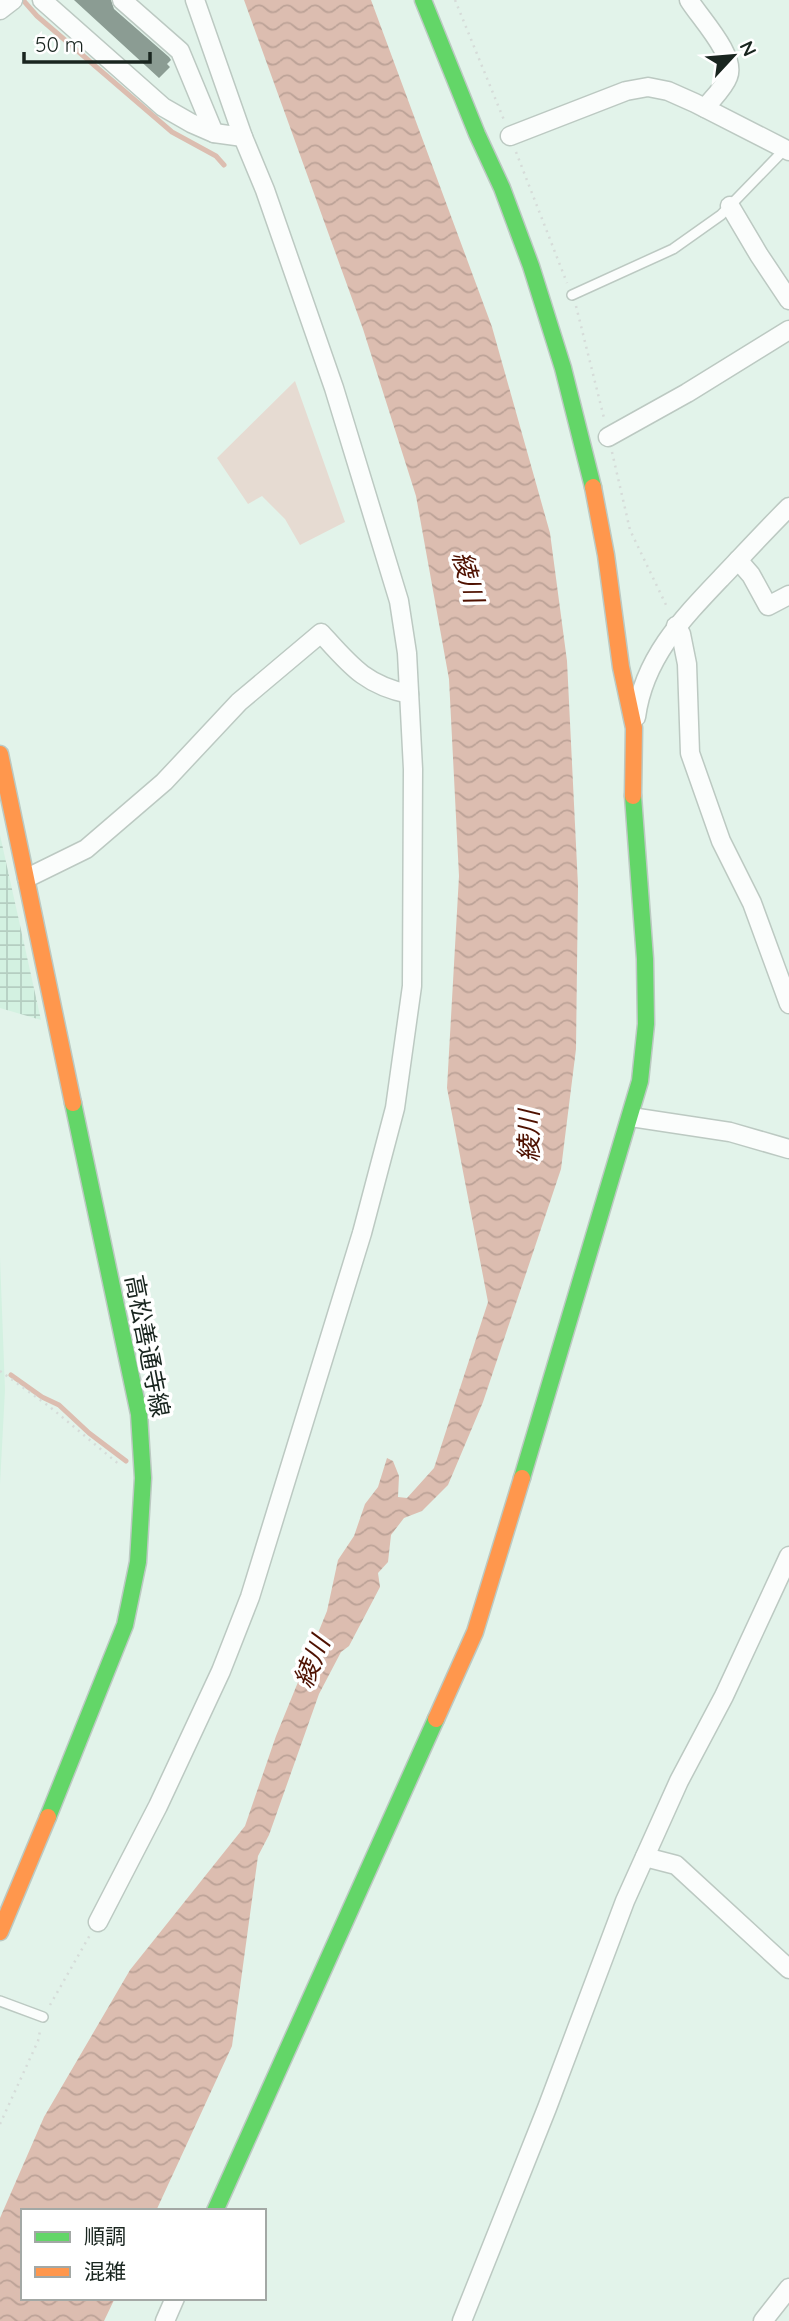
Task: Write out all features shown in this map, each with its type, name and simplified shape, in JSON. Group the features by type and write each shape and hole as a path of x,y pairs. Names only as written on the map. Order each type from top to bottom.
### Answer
{"street":[{"path":"0,10 12,0"},
{"path":"42,0 163,107 214,132 243,137"},
{"path":"122,0 180,51 214,132"},
{"path":"98,1922 158,1805 209,1696 250,1597 362,1233 395,1108 412,986 413,769 407,653 399,601 334,388 195,0"},
{"path":"423,0 477,134 502,188 531,266 563,368 598,511 621,667 634,728"},
{"path":"689,0 720,43 729,62 729,77 705,108"},
{"path":"510,136 626,91 648,87 668,91 787,150"},
{"path":"730,206 789,300"},
{"path":"608,437 687,393 789,330"},
{"path":"216,2209 475,1632 631,1117 640,1081 646,1024 645,959 633,810 634,728 641,688 649,667 676,626 789,507"},
{"path":"738,560 751,575 768,606 789,595"},
{"path":"676,626 681,634 687,664 690,752 721,841 752,903 789,1004"},
{"path":"27,878 86,849 164,782 239,702 321,633 357,672 388,690 409,694"},
{"name":"高松善通寺線","path":"0,754 139,1414 144,1478 138,1562 125,1625 0,1932"},
{"path":"631,1117 730,1132 789,1149"},
{"path":"462,2321 552,2095 625,1901 679,1781 724,1696 789,1556"},
{"path":"645,1857 676,1865 789,1969"},
{"path":"0,1885 16,1894"},
{"path":"763,2321 789,2288"},
{"path":"165,2321 174,2300"}],"lane":[{"path":"572,296 673,249 721,215 787,150"},
{"path":"0,2001 43,2017"}],"path":[{"path":"0,1371 50,1407 125,1469 144,1478"}],"shaded area":[{"path":"295,381 345,522 300,545 285,519 262,496 248,504 217,458"},
{"path":"0,835 41,1020 0,1008"},
{"path":"0,1258 5,1390 0,1484"}],"water":[{"name":"綾川","path":"244,0 371,0 492,327 550,533 567,661 578,886 576,1049 561,1169 483,1402 448,1485 422,1511 404,1518 391,1535 388,1562 378,1573 380,1587 349,1646 341,1652 319,1694 269,1835 258,1856 232,2046 157,2209 21,2209 21,2300 114,2300 104,2321 0,2321 0,2218 44,2117 130,1970 245,1826 276,1736 327,1611 338,1560 354,1536 365,1504 378,1487 387,1458 393,1461 399,1476 398,1497 407,1498 434,1468 488,1302 447,1088 459,876 449,679 416,496 363,329"}],"building":[{"path":"74,0 111,0 114,9 169,57 171,60 167,64 170,67 159,78"}],"waterway":[{"path":"23,0 37,16 172,132 216,156 224,165"},
{"path":"11,1375 42,1397 59,1405 89,1433 126,1461"}],"traffic: fast":[{"path":"423,0 477,134 502,188 531,266 563,368 593,487"},
{"path":"522,1478 640,1081 646,1024 645,959 633,796"},
{"path":"48,1817 125,1625 138,1562 143,1478 139,1414 73,1103"},
{"path":"216,2209 436,1719"}],"traffic: slow":[{"path":"593,487 606,555 621,667 634,728 633,796"},
{"path":"0,754 73,1103"},
{"path":"436,1719 475,1632 522,1478"},
{"path":"0,1932 48,1817"}]}
